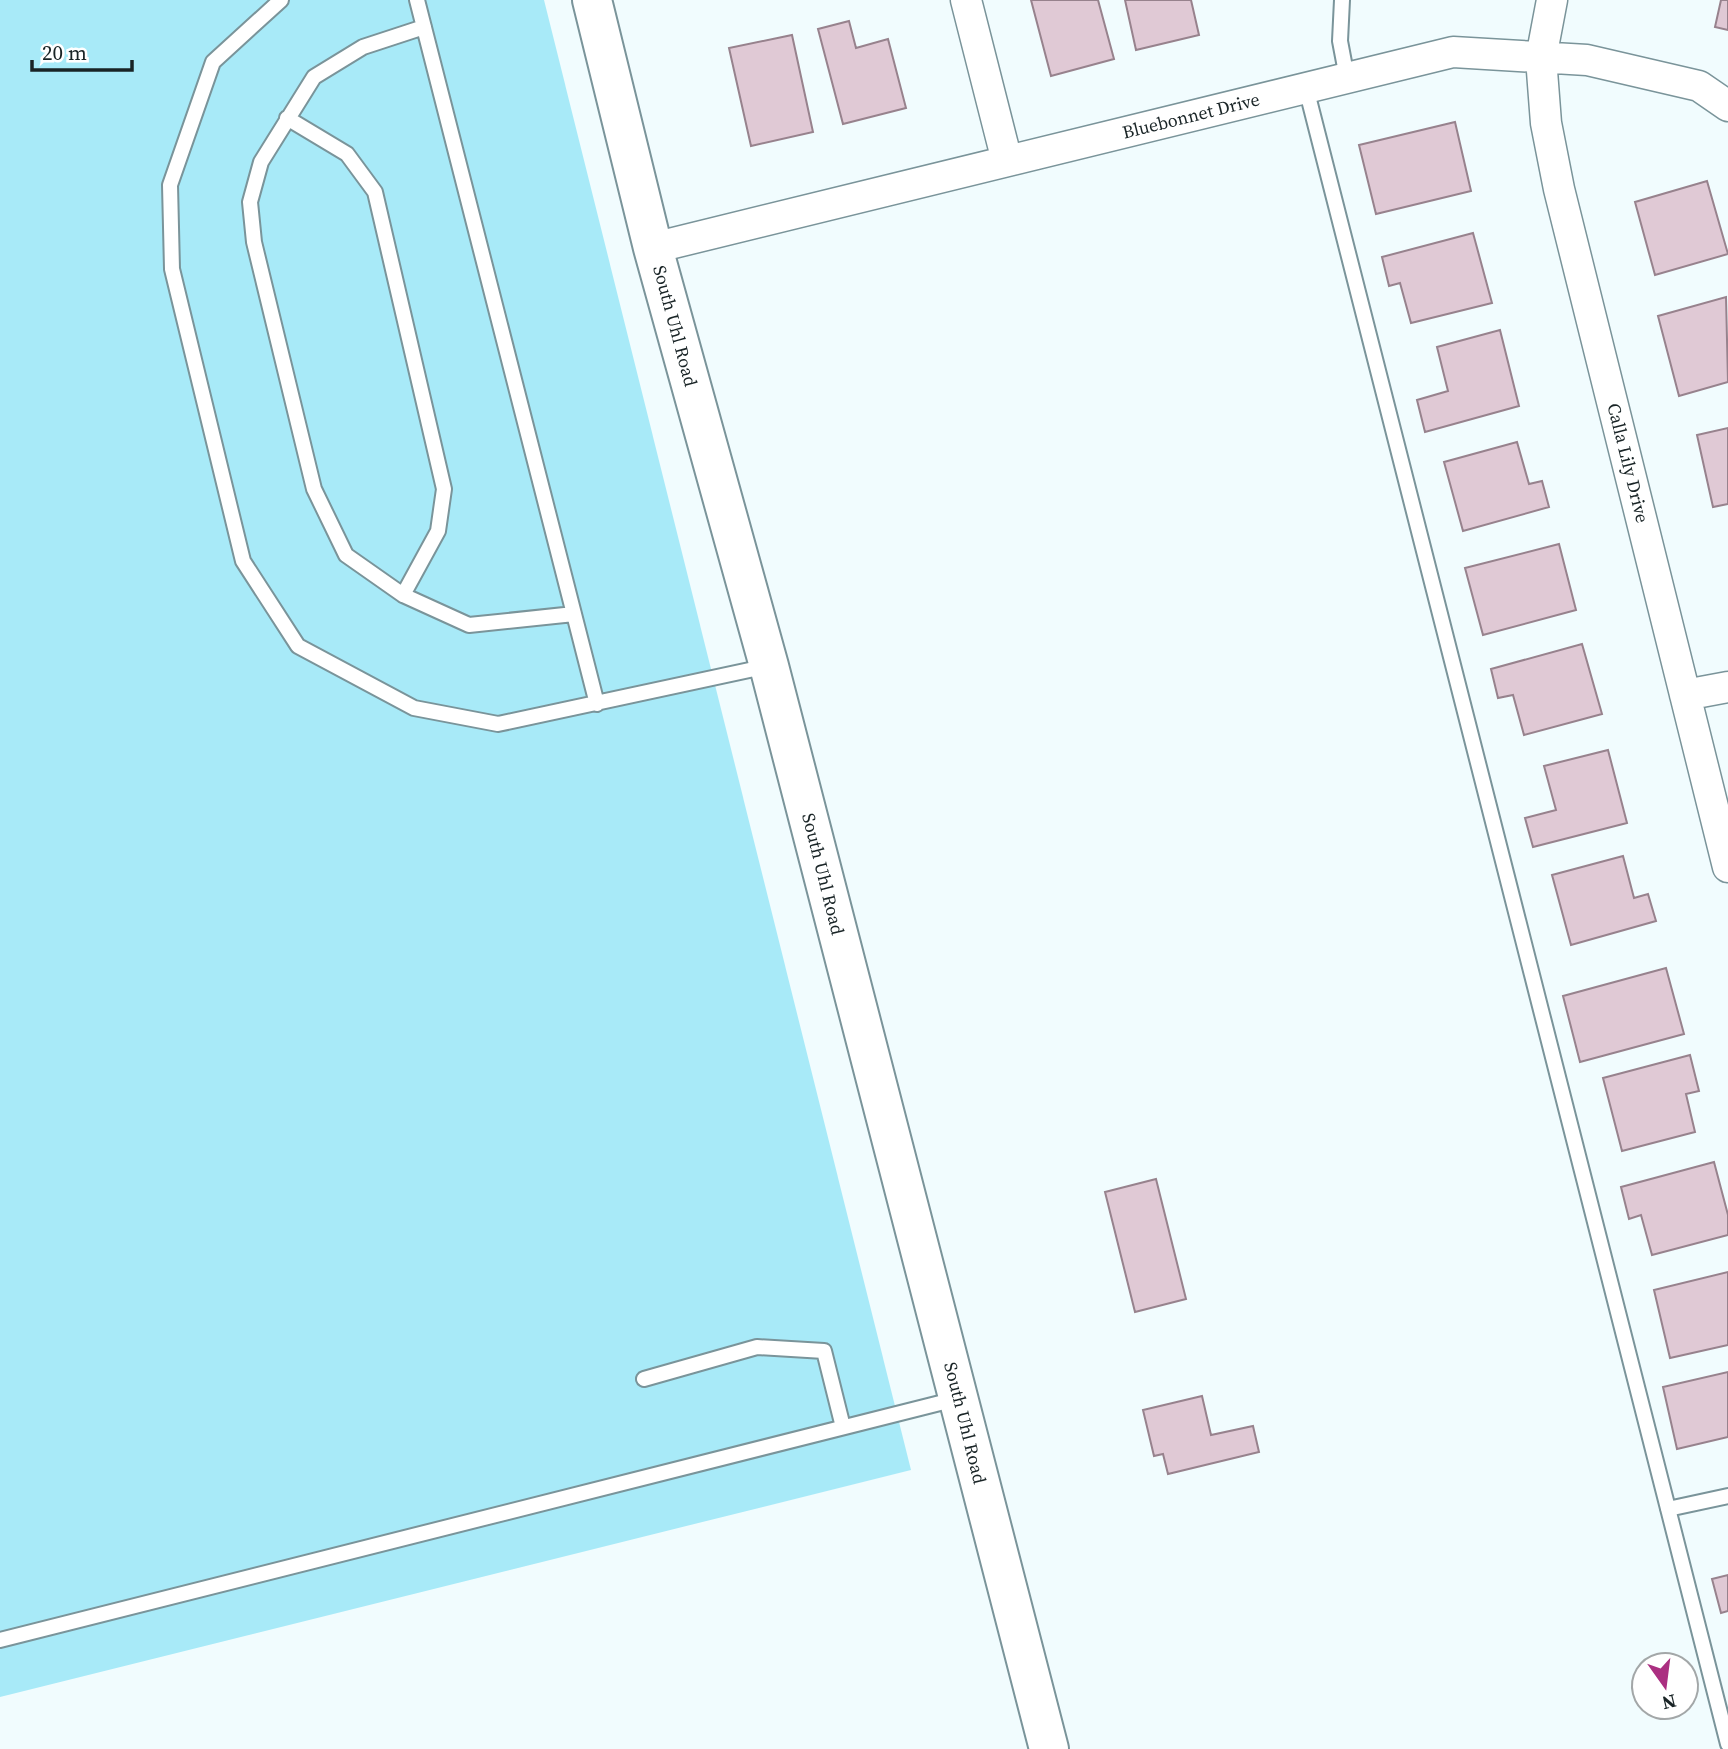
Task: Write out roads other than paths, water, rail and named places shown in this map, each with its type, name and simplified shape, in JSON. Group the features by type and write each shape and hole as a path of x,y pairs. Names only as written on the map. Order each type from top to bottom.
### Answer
{"main road":[{"name":"South Uhl Road","path":"592,0 653,248 769,666 1049,1749"}],"street":[{"path":"966,0 1007,161"},
{"name":"Calla Lily Drive","path":"1552,0 1541,58 1546,123 1559,189 1728,867"},
{"name":"Bluebonnet Drive","path":"653,248 1454,52 1587,60 1699,86 1728,106"},
{"path":"1685,695 1728,687"}],"lane":[{"path":"281,0 213,62 170,185 172,269 243,561 298,646 414,708 498,724 769,666"},
{"path":"417,0 597,704"},
{"path":"1342,0 1340,41 1347,78"},
{"path":"424,27 363,47 314,77 261,162 250,202 254,242 314,489 346,555 403,595 469,625 574,614"},
{"path":"1306,88 1728,1744"},
{"path":"288,118 347,154 375,192 444,489 438,531 403,595"},
{"path":"644,1379 757,1347 824,1351 843,1427"},
{"path":"0,1640 958,1398"},
{"path":"1668,1509 1728,1496"}]}
